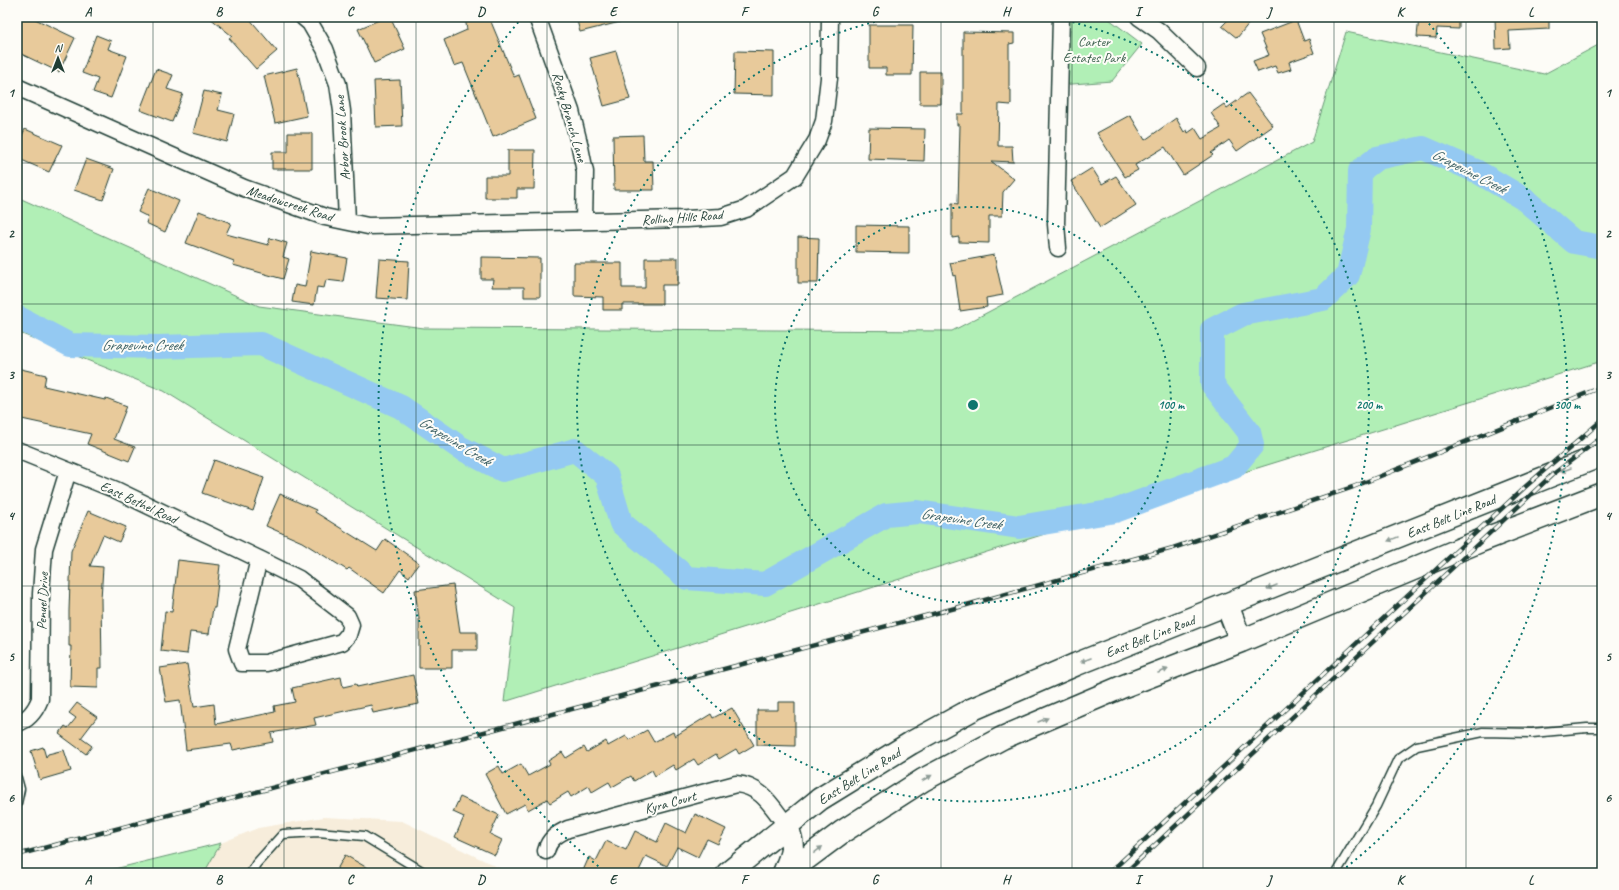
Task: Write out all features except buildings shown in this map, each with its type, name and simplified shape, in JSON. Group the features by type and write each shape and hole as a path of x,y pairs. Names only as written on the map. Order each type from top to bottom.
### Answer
{"main road":[{"name":"East Belt Line Road","path":"728,873 827,795 912,743 973,709 1077,664 1602,456"},
{"path":"787,873 842,832 917,784 1002,738 1124,686 1241,641 1474,544 1602,494"},
{"path":"1227,605 1241,641"},
{"path":"784,873 792,850 792,841 787,826"}],"street":[{"name":"Arbor Brook Lane","path":"303,17 310,23 325,49 338,84 342,111 347,221"},
{"name":"Rocky Branch Lane","path":"537,17 568,104 580,147 585,172 584,221"},
{"name":"Rolling Hills Road","path":"584,221 686,220 721,217 746,209 795,176 817,140 824,121 830,78 830,17"},
{"path":"1058,248 1056,224 1061,17"},
{"path":"1139,17 1158,31 1197,68"},
{"name":"Meadowcreek Road","path":"17,87 244,188 325,217 368,226 584,221"},
{"name":"East Bethel Road","path":"17,450 116,490 259,559 300,579 347,616 351,625 348,635 342,642 266,663 242,663 237,649 259,559"},
{"name":"Penuel Drive","path":"17,723 21,722 35,711 40,698 41,594 44,549 68,471"},
{"name":"Kyra Court","path":"546,851 547,844 558,833 736,784 745,784 758,791 787,826"}],"lane":[{"path":"1336,873 1376,806 1398,759 1417,746 1483,732 1532,734 1587,728 1602,728"},
{"path":"17,778 20,790 17,803"},
{"path":"251,873 256,864 283,834 318,832 364,836 425,873"}],"shaded area":[{"path":"324,817 402,821 510,873 204,873 221,843 258,828"}],"green space":[{"name":"Carter Estates Park","path":"1061,17 1104,17 1109,19 1142,44 1112,81 1059,85"},
{"path":"1346,32 1544,74 1602,43 1602,361 504,702 515,608 164,391 17,332 17,197 259,306 424,328 952,331 1312,142"},
{"path":"221,843 204,873 98,873"}],"waterway":[{"name":"Grapevine Creek","path":"17,317 70,345 158,347 261,344 401,407 459,447 503,470 575,450 607,476 621,523 687,578 765,584 886,515 918,512 1019,527 1115,511 1234,467 1252,445 1249,432 1212,384 1212,330 1243,314 1323,299 1348,275 1359,229 1360,171 1377,158 1423,148 1476,171 1524,199 1574,242 1602,247"}],"railway":[{"path":"17,855 963,606 1173,548 1353,487 1602,387"},
{"path":"1109,873 1525,487 1602,420"},
{"path":"1125,873 1552,475 1602,437"}]}
